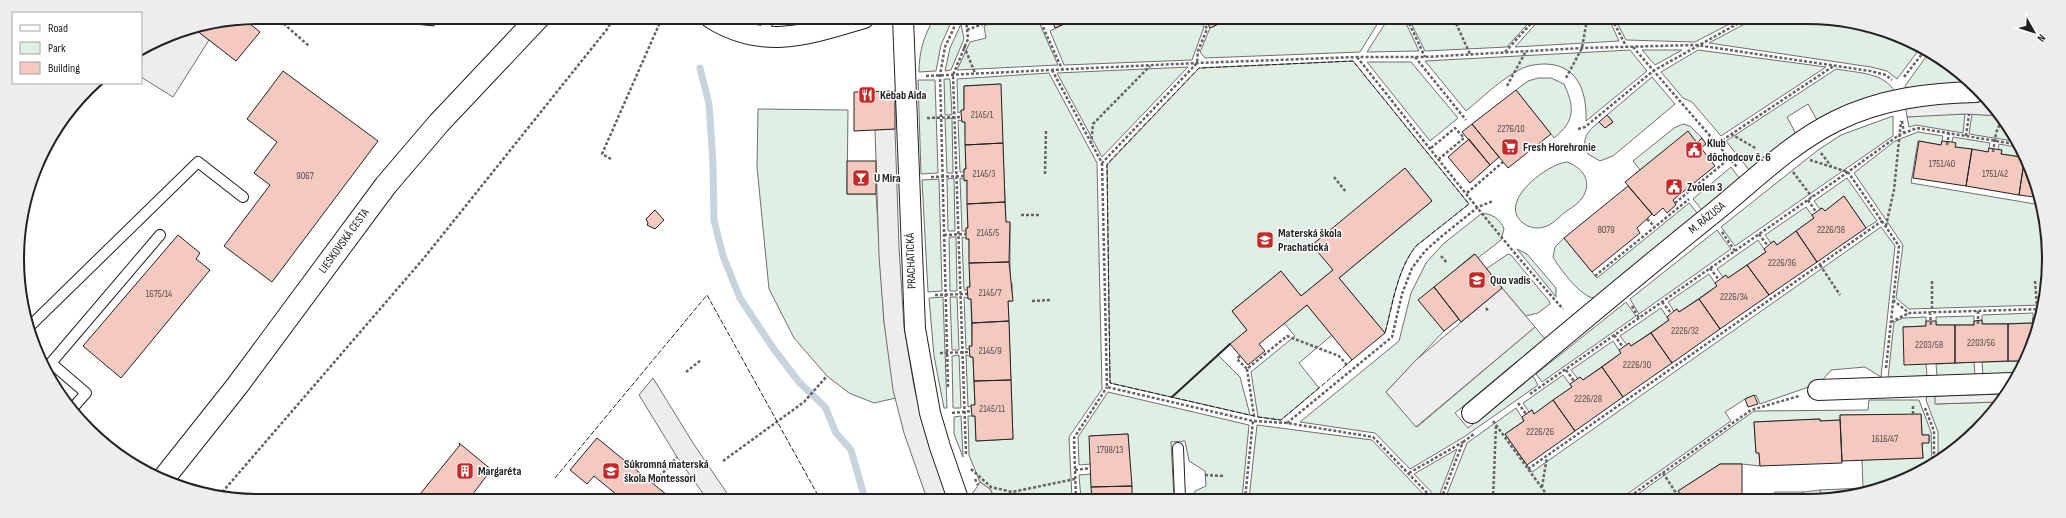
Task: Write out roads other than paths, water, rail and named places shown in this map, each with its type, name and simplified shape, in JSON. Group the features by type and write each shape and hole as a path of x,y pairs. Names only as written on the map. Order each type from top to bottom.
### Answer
{"street":[{"name":"LIESKOVSKÁ CESTA","path":"166,475 237,386 386,185 439,123 532,24"},
{"path":"722,24 735,31 765,37 790,36 819,31 843,24"},
{"name":"PRACHATICKÁ","path":"903,24 915,329 930,413 956,494"},
{"name":"M. RÁZUSA","path":"1479,419 1782,157 1836,120 1876,106 1928,94 1972,92"},
{"path":"1818,390 2006,383"}],"lane":[{"path":"765,37 766,24"},
{"path":"33,323 198,162 243,197"},
{"path":"76,406 86,393 51,363 160,235"},
{"path":"1178,448 1180,494"}],"waterway":[{"path":"700,68 709,104 713,163 714,220 723,256 740,298 773,348 799,382 825,407 836,433 851,450 864,494"}],"place":[{"name":"Kebab Aida","path":"867,95"},
{"name":"Fresh Horehronie","path":"1510,147"},
{"name":"Klub dôchodcov č. 6","path":"1694,150"},
{"name":"U Mira","path":"861,178"},
{"name":"Zvolen 3","path":"1674,187"},
{"name":"Materská škola Prachatická","path":"1265,240"},
{"name":"Quo vadis","path":"1477,280"},
{"name":"Margaréta","path":"465,471"},
{"name":"Súkromná materská škola Montessori","path":"611,471"}]}
